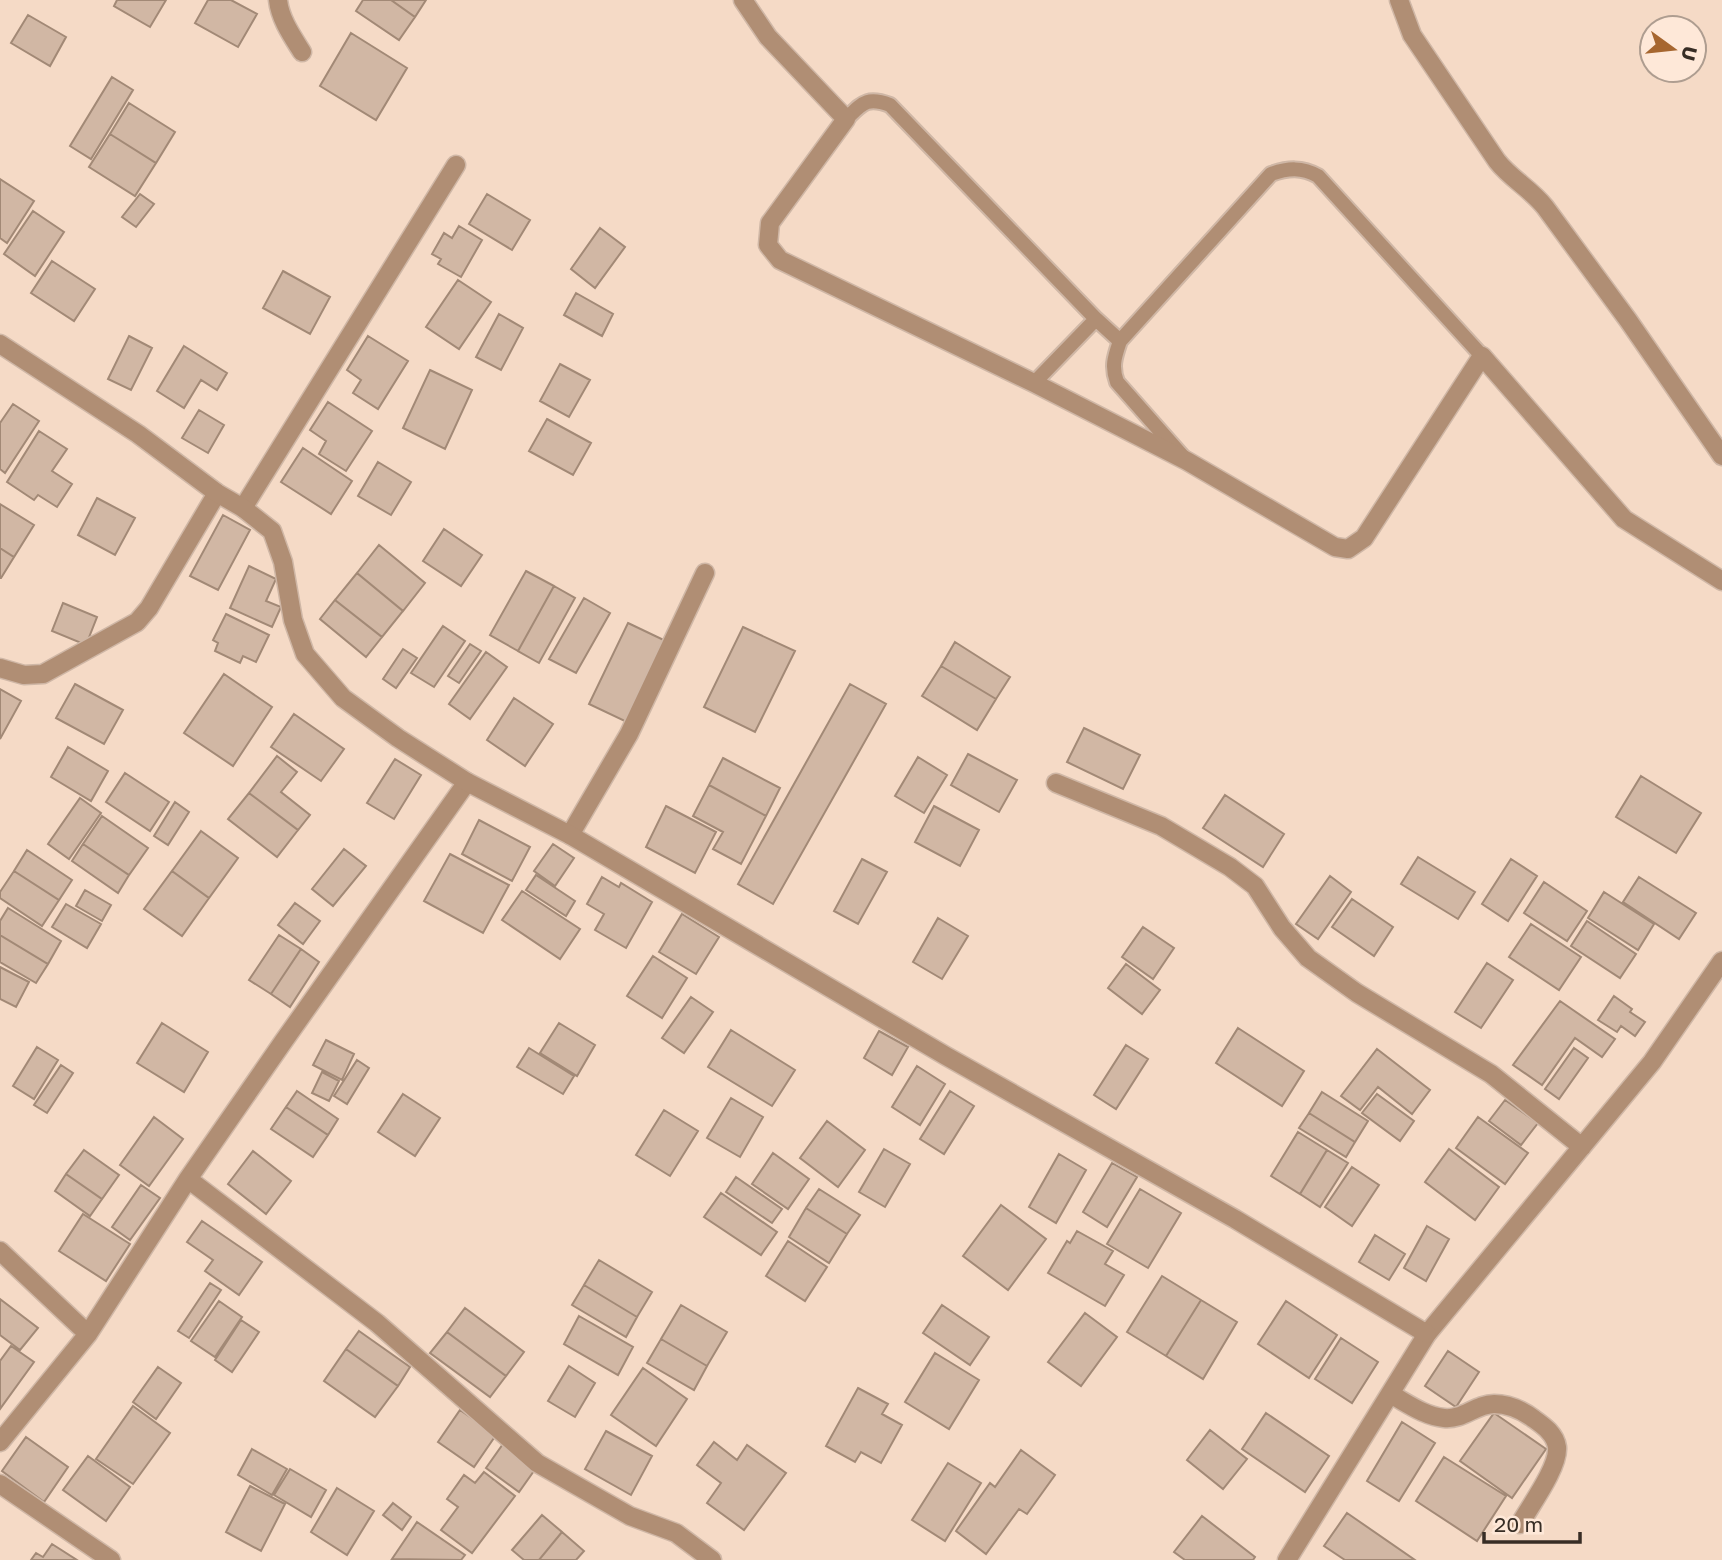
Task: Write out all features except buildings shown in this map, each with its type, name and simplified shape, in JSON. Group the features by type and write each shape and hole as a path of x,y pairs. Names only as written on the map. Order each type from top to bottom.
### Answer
{"street":[{"path":"278,0 289,32 302,52"},
{"path":"743,0 768,37 846,119 769,223 768,245 780,260 1034,383 1187,461 1326,544 1348,549 1364,538 1482,356 1624,519 1722,581"},
{"path":"1399,0 1412,35 1497,161 1538,198 1628,320 1722,456"},
{"path":"243,508 456,165"},
{"path":"0,344 138,434 272,531 283,562 293,620 305,654 343,698 398,738 467,782 570,835 946,1056 1235,1219 1427,1334"},
{"path":"0,668 24,675 43,674 137,622 149,608 217,493"},
{"path":"570,835 629,734 705,573"},
{"path":"0,1442 88,1334 188,1179 467,782"},
{"path":"1056,783 1161,827 1230,867 1255,886 1282,928 1308,958 1357,993 1491,1074 1581,1147"},
{"path":"1287,1560 1427,1334 1652,1062 1722,961"},
{"path":"188,1179 377,1323 537,1463 630,1516 676,1533 712,1560"},
{"path":"0,1251 88,1334"},
{"path":"1390,1394 1421,1411 1455,1419 1491,1404 1506,1405 1521,1410 1548,1429 1555,1439 1555,1462 1520,1524"},
{"path":"0,1484 111,1560"}],"lane":[{"path":"846,119 865,102 875,100 890,105 1120,341"},
{"path":"1187,461 1117,382 1113,370 1120,341 1271,174 1294,168 1307,169 1318,176 1482,356"},
{"path":"1034,383 1096,318"}]}
